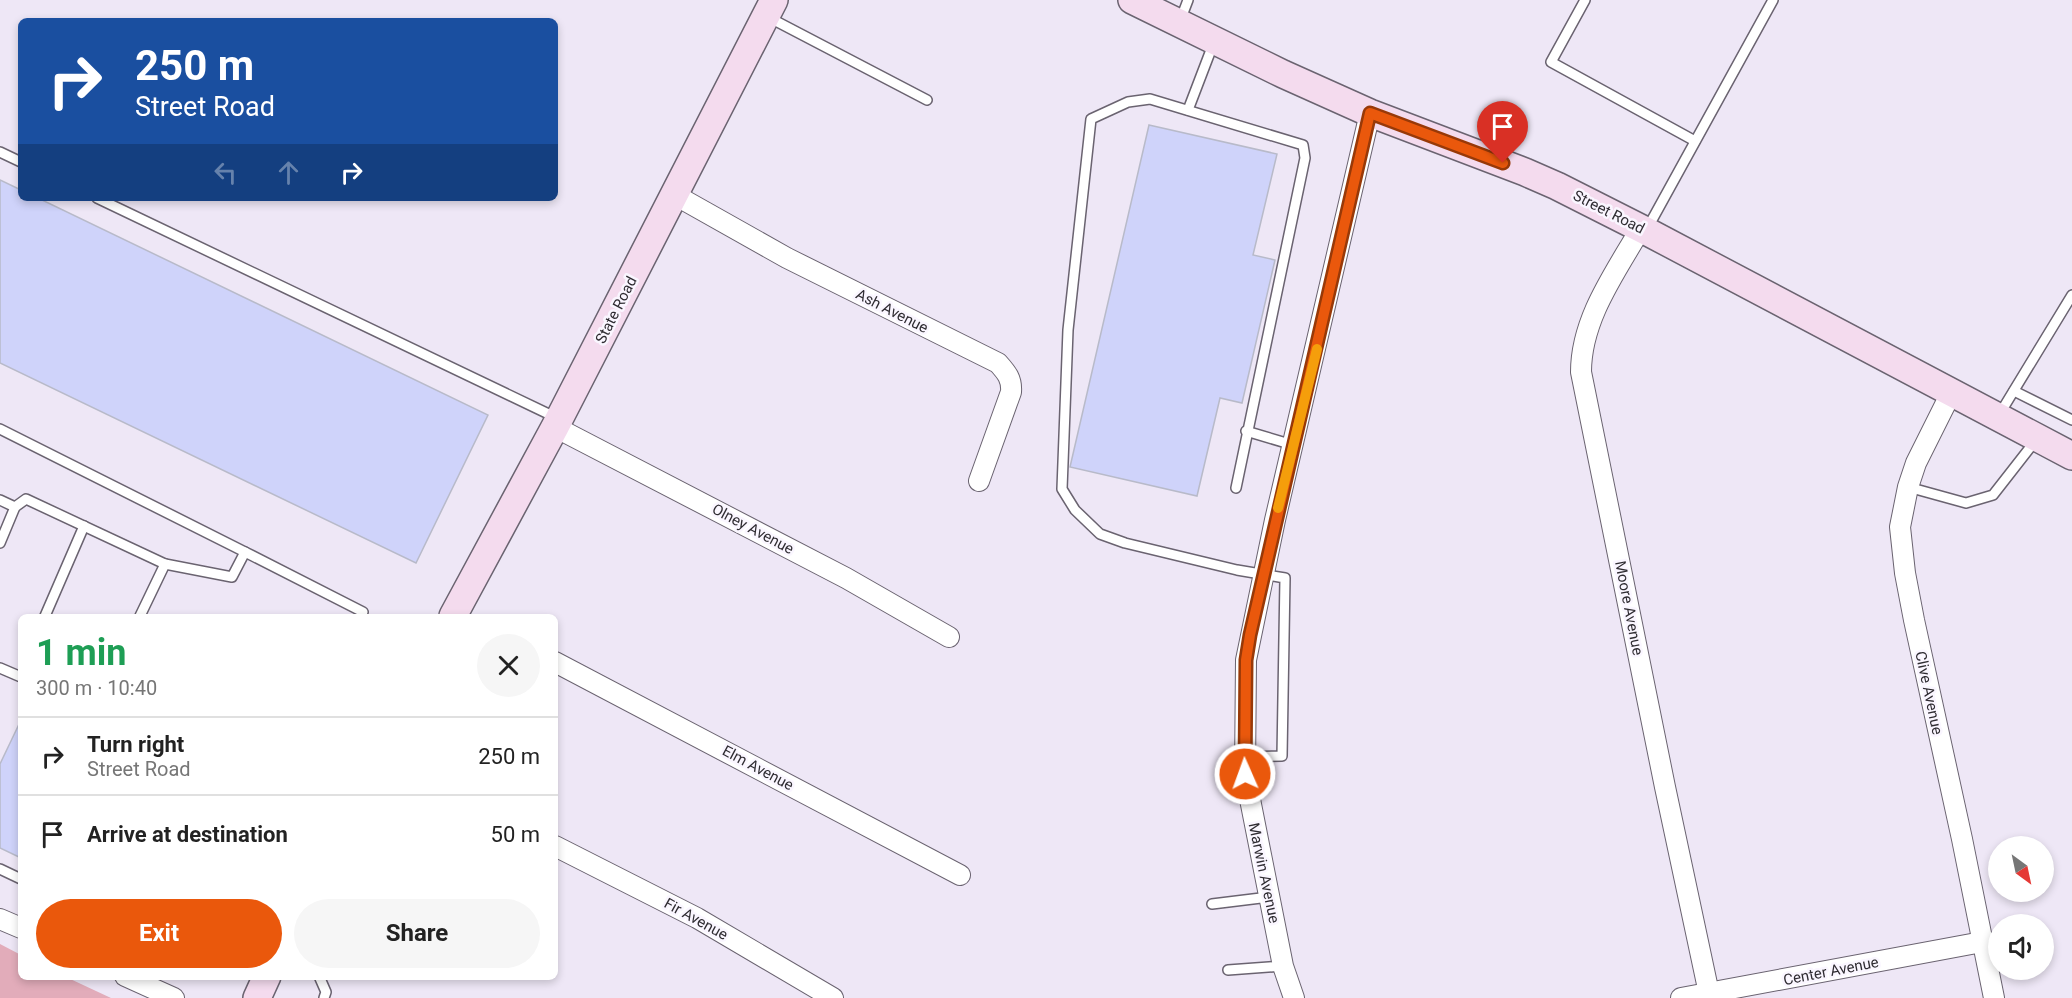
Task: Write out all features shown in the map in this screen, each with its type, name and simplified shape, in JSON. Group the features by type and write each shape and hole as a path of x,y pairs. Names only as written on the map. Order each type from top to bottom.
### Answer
{"main road":[{"name":"Street Road","path":"1132,0 1184,12 1215,40 1370,113 1525,172 1644,229 2072,456"},
{"name":"State Road","path":"460,614 770,8"},
{"path":"257,998 265,980"}],"street":[{"name":"Marwin Avenue","path":"1294,998 1283,966 1249,795 1244,757 1246,660 1275,520 1370,113"},
{"name":"Ash Avenue","path":"675,195 787,258 998,363 1012,383 1011,392 979,481"},
{"name":"Moore Avenue","path":"1644,229 1590,322 1583,346 1581,372 1710,996"},
{"name":"Clive Avenue","path":"1951,393 1916,463 1908,487 1900,527 1905,573 1994,998"},
{"name":"Olney Avenue","path":"557,423 846,578 949,637"},
{"name":"Elm Avenue","path":"558,664 960,875"},
{"name":"Fir Avenue","path":"558,848 697,918 833,998"},
{"path":"0,919 18,927"},
{"name":"Center Avenue","path":"1681,998 1710,996 1982,942"},
{"path":"134,980 174,998"}],"lane":[{"path":"1585,0 1551,62 1695,141"},
{"path":"1644,229 1773,0"},
{"path":"770,8 927,100"},
{"path":"1188,110 1215,40"},
{"path":"1236,488 1305,158 1303,145 1150,99 1128,102 1091,119 1068,330 1062,489 1075,510 1100,534 1125,543 1265,576 1285,578 1282,756 1244,757"},
{"path":"0,152 18,161"},
{"path":"103,201 557,423"},
{"path":"1997,417 2072,294"},
{"path":"2014,390 2072,420"},
{"path":"0,429 364,614"},
{"path":"1246,432 1293,445"},
{"path":"1908,487 1965,503 1993,495 2038,438"},
{"path":"0,543 15,507 26,499 165,564 232,577 245,552"},
{"path":"0,500 15,507"},
{"path":"46,614 84,526"},
{"path":"141,614 165,564"},
{"path":"0,668 18,675"},
{"path":"0,869 18,878"},
{"path":"1212,904 1269,897"},
{"path":"1228,970 1283,966"},
{"path":"321,980 326,992 324,998"}],"shaded area":[{"path":"0,944 18,953 18,980 72,980 111,998 0,998"}],"building":[{"path":"1149,125 1277,154 1253,255 1275,260 1242,403 1220,398 1197,496 1070,467"},
{"path":"0,180 18,189 18,201 44,201 488,415 416,563 0,363"},
{"path":"18,726 18,857 0,848 0,764"}],"slow traffic":[{"path":"1278,508 1317,349"}],"route":[{"path":"1245,774 1246,660 1250,635 1370,113 1503,163"}]}
